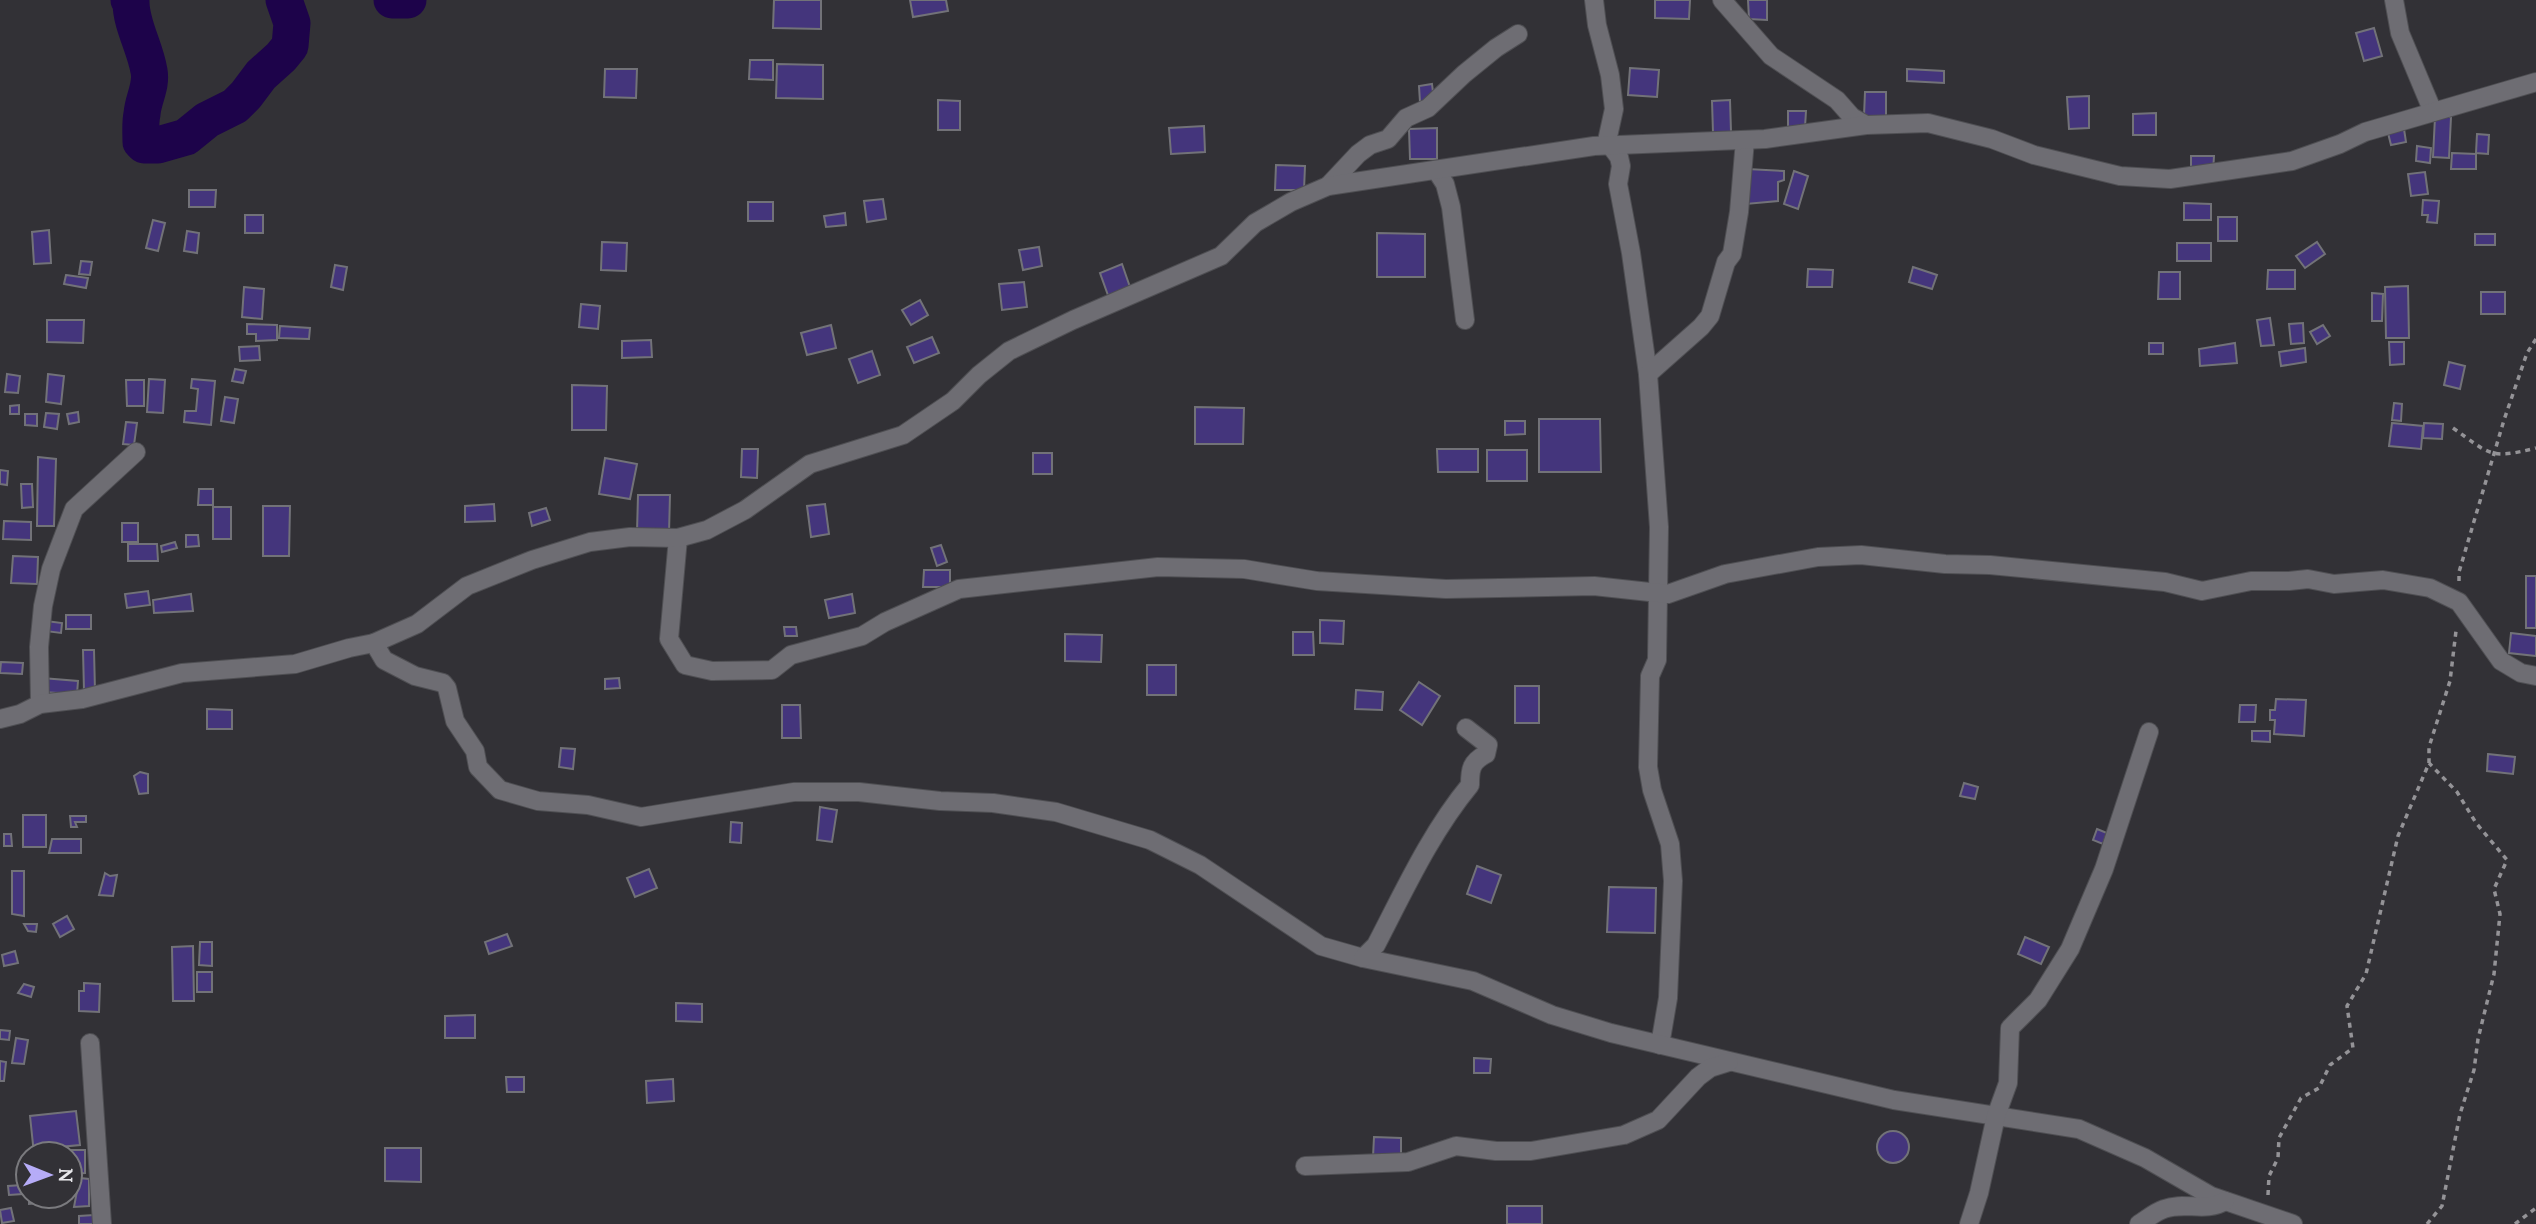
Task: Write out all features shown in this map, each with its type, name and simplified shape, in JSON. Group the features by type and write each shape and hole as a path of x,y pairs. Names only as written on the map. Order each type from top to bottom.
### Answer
{"street":[{"path":"1594,0 1610,75 1614,109 1607,141 1619,157 1618,184 1648,374 1658,527 1657,660 1650,676 1648,767 1652,790 1670,844 1673,881 1668,998 1660,1045"},
{"path":"1722,0 1771,55 1837,100 1852,117 1866,125"},
{"path":"2394,0 2400,33 2434,112"},
{"path":"1328,186 1358,153 1370,145 1388,139 1406,118 1428,108 1464,74 1518,34"},
{"path":"0,719 20,714 40,704 82,699 182,673 295,664 374,643 416,624 467,586 531,560 590,541 630,537 678,538 707,530 745,510 810,464 903,435 953,401 1009,351 1073,320 1221,256 1255,223 1291,202 1328,186 1611,146 1745,140 1866,125 1927,123 1992,139 2034,155 2120,176 2170,179 2292,161 2365,132 2536,82"},
{"path":"1648,374 1710,316 1726,262 1732,254 1745,140"},
{"path":"1436,170 1445,184 1451,207 1465,320"},
{"path":"40,704 39,647 43,606 51,569 69,521 74,509 136,452"},
{"path":"678,538 669,639 685,665 712,671 772,670 791,655 862,636 885,622 959,589 1158,567 1244,569 1317,581 1446,589 1594,586 1668,594 1725,574 1818,557 1861,555 2165,582 2202,592 2251,581 2308,579 2334,583 2383,580 2430,588 2459,602 2501,661 2521,673 2536,676"},
{"path":"374,643 384,660 415,676 443,683 447,688 455,721 475,751 478,767 500,790 538,801 588,805 641,817 793,792 859,792 940,801 993,803 1056,812 1150,840 1200,865 1321,946 1363,958 1473,981 1552,1015 1660,1045 1894,1100 2079,1129 2145,1158 2211,1196 2293,1224"},
{"path":"1363,958 1376,945 1427,850 1470,785 1470,769 1474,760 1486,754 1488,745 1466,728"},
{"path":"1969,1224 1979,1193 1996,1116 2008,1083 2010,1028 2038,1000 2070,949 2105,869 2150,733"},
{"path":"90,1043 102,1224"},
{"path":"1305,1166 1408,1162 1456,1146 1496,1151 1531,1151 1624,1135 1658,1120 1698,1077 1710,1068 1730,1061"},
{"path":"2139,1224 2165,1208 2210,1208 2225,1201"}],"path":[{"path":"2268,1215 2269,1176 2278,1158 2280,1138 2301,1098 2319,1088 2330,1065 2353,1048 2347,1006 2366,974 2398,836 2429,763 2429,747 2450,681 2459,602 2459,572 2527,353 2536,339"},
{"path":"2452,428 2494,455 2506,456 2536,448"},
{"path":"2427,1224 2442,1206 2460,1114 2474,1070 2478,1039 2494,974 2500,914 2494,889 2507,860 2476,823 2457,792 2429,763"},
{"path":"2515,1224 2536,1208"}],"building":[{"path":"774,0 821,0 821,29 773,28"},
{"path":"910,0 946,0 948,11 913,17"},
{"path":"1655,0 1690,0 1689,19 1655,18"},
{"path":"1748,0 1767,0 1767,20 1749,19"},
{"path":"2374,28 2382,56 2364,61 2356,33"},
{"path":"750,60 773,60 773,80 749,79"},
{"path":"777,64 823,65 823,99 776,98"},
{"path":"1630,68 1659,70 1657,97 1628,95"},
{"path":"605,69 637,69 636,98 604,97"},
{"path":"1907,69 1944,71 1944,83 1907,81"},
{"path":"1432,84 1434,100 1420,102 1419,86"},
{"path":"1865,92 1886,92 1886,117 1864,116"},
{"path":"2089,96 2089,128 2069,129 2067,97"},
{"path":"938,100 960,101 960,130 938,130"},
{"path":"1730,100 1731,132 1713,133 1712,101"},
{"path":"1788,111 1806,111 1805,127 1788,127"},
{"path":"2156,113 2156,135 2133,135 2133,114"},
{"path":"2435,117 2451,117 2449,158 2433,157"},
{"path":"1204,126 1205,152 1171,154 1169,128"},
{"path":"1437,128 1437,159 1410,159 1409,129"},
{"path":"2404,129 2406,142 2391,145 2388,133"},
{"path":"2477,134 2489,135 2488,154 2476,153"},
{"path":"2417,146 2431,148 2430,163 2416,161"},
{"path":"2452,153 2476,154 2476,169 2451,169"},
{"path":"2191,156 2214,156 2213,172 2191,171"},
{"path":"1276,165 1305,166 1304,190 1275,190"},
{"path":"1747,169 1784,171 1784,180 1778,182 1778,201 1746,204"},
{"path":"1794,171 1808,176 1798,209 1784,204"},
{"path":"2425,172 2428,194 2411,196 2408,174"},
{"path":"189,190 216,190 215,207 189,207"},
{"path":"883,199 886,219 867,222 864,201"},
{"path":"2423,200 2439,201 2437,223 2427,222 2428,215 2422,215"},
{"path":"748,202 773,202 773,221 748,221"},
{"path":"2184,203 2211,204 2211,220 2184,220"},
{"path":"845,213 846,225 826,227 824,216"},
{"path":"245,215 263,215 263,233 245,233"},
{"path":"2218,217 2237,217 2237,241 2218,241"},
{"path":"153,220 165,223 158,251 146,248"},
{"path":"49,230 51,263 34,264 32,232"},
{"path":"187,231 199,233 197,253 184,251"},
{"path":"1377,233 1425,234 1425,277 1377,277"},
{"path":"2475,234 2495,234 2495,245 2475,245"},
{"path":"602,242 627,243 626,271 601,270"},
{"path":"2317,242 2325,254 2305,268 2296,256"},
{"path":"2177,243 2211,243 2211,261 2177,261"},
{"path":"1039,247 1042,266 1023,270 1019,250"},
{"path":"81,261 92,262 90,275 79,274"},
{"path":"1122,264 1131,290 1109,298 1100,273"},
{"path":"335,265 347,267 343,290 331,287"},
{"path":"1913,267 1937,275 1932,289 1909,282"},
{"path":"1808,269 1833,270 1832,287 1807,287"},
{"path":"2268,270 2295,270 2295,289 2267,289"},
{"path":"2159,272 2180,272 2180,299 2158,299"},
{"path":"66,275 88,278 86,288 64,284"},
{"path":"1024,282 1027,307 1002,310 999,284"},
{"path":"2408,286 2409,338 2386,338 2385,287"},
{"path":"244,287 264,289 262,319 242,317"},
{"path":"2481,292 2505,292 2505,314 2481,314"},
{"path":"2372,293 2383,294 2382,321 2372,321"},
{"path":"920,300 928,315 911,325 902,310"},
{"path":"581,304 600,306 598,329 579,327"},
{"path":"2270,318 2274,345 2261,346 2257,320"},
{"path":"47,320 84,320 83,343 47,342"},
{"path":"2303,323 2304,343 2291,344 2289,324"},
{"path":"247,324 277,325 277,340 256,341 256,334 247,334"},
{"path":"831,325 836,348 807,355 801,333"},
{"path":"2323,325 2330,336 2317,344 2310,332"},
{"path":"280,326 310,328 309,339 279,338"},
{"path":"932,337 939,353 914,363 907,347"},
{"path":"651,340 652,357 622,358 622,341"},
{"path":"2389,342 2404,342 2404,364 2390,365"},
{"path":"2149,343 2163,343 2163,354 2149,354"},
{"path":"2235,343 2237,363 2200,366 2199,349"},
{"path":"259,346 260,360 240,361 239,347"},
{"path":"2305,348 2306,362 2281,366 2279,352"},
{"path":"872,351 880,375 858,383 849,359"},
{"path":"2449,362 2465,366 2460,389 2444,385"},
{"path":"235,369 246,371 243,383 232,381"},
{"path":"7,374 20,376 18,393 5,392"},
{"path":"48,374 64,376 61,404 46,402"},
{"path":"149,379 165,380 163,413 147,412"},
{"path":"192,379 215,381 211,425 184,422 185,411 196,411 198,389 191,388"},
{"path":"126,380 144,380 144,406 127,406"},
{"path":"572,385 607,386 606,430 572,430"},
{"path":"225,397 238,399 234,423 221,421"},
{"path":"2394,403 2402,404 2401,421 2392,420"},
{"path":"19,405 19,414 10,414 10,406"},
{"path":"1195,407 1244,408 1243,444 1195,444"},
{"path":"78,412 79,422 69,424 67,414"},
{"path":"46,413 59,414 57,429 44,427"},
{"path":"25,414 37,414 37,426 25,425"},
{"path":"1539,419 1600,419 1601,472 1539,472"},
{"path":"1505,421 1525,421 1525,434 1505,435"},
{"path":"126,422 137,423 134,445 123,444"},
{"path":"2392,423 2423,426 2421,449 2389,446"},
{"path":"2424,423 2443,424 2442,439 2423,438"},
{"path":"742,449 758,449 757,478 741,477"},
{"path":"1437,449 1478,449 1478,472 1438,472"},
{"path":"1487,450 1527,450 1527,481 1487,481"},
{"path":"1033,453 1052,453 1052,474 1033,474"},
{"path":"38,457 56,459 54,526 37,526"},
{"path":"605,458 637,464 630,499 599,494"},
{"path":"0,470 8,471 7,485 0,484"},
{"path":"21,484 32,484 33,507 22,508"},
{"path":"199,489 213,489 213,505 198,505"},
{"path":"638,495 670,495 669,533 637,532"},
{"path":"494,504 495,521 465,522 465,506"},
{"path":"825,504 829,534 811,537 807,506"},
{"path":"263,506 290,506 289,556 263,556"},
{"path":"213,507 231,507 231,539 213,539"},
{"path":"546,508 550,520 532,526 529,513"},
{"path":"4,521 31,522 31,540 3,539"},
{"path":"122,523 138,523 138,542 122,542"},
{"path":"186,535 198,535 199,546 186,547"},
{"path":"175,542 177,548 162,552 161,546"},
{"path":"128,544 157,544 158,561 128,561"},
{"path":"941,545 947,562 937,566 931,548"},
{"path":"13,556 38,557 37,584 11,583"},
{"path":"924,570 950,570 950,587 923,587"},
{"path":"2526,576 2536,576 2536,628 2526,628"},
{"path":"148,591 150,605 127,608 125,594"},
{"path":"191,594 193,611 154,613 153,600"},
{"path":"852,594 855,613 829,618 825,600"},
{"path":"66,615 91,615 91,629 66,629"},
{"path":"1320,620 1344,621 1343,644 1320,643"},
{"path":"46,621 62,623 61,633 45,631"},
{"path":"784,627 796,627 797,636 785,636"},
{"path":"1293,632 1313,632 1314,655 1293,655"},
{"path":"2511,633 2536,636 2536,656 2509,653"},
{"path":"1065,634 1102,635 1101,662 1065,661"},
{"path":"83,650 94,650 95,691 84,691"},
{"path":"1,662 23,663 22,674 0,673"},
{"path":"1147,665 1176,665 1176,695 1147,695"},
{"path":"42,678 78,681 77,694 41,692"},
{"path":"619,678 620,688 605,689 605,679"},
{"path":"1419,682 1440,696 1422,725 1400,710"},
{"path":"1515,686 1539,686 1539,723 1515,723"},
{"path":"1356,690 1383,692 1382,710 1355,709"},
{"path":"2276,699 2306,700 2304,736 2274,734 2275,720 2270,720 2270,710 2275,710"},
{"path":"782,705 800,705 801,738 782,738"},
{"path":"2240,705 2256,705 2255,722 2239,722"},
{"path":"207,709 232,710 232,729 207,729"},
{"path":"2252,731 2270,731 2270,742 2252,741"},
{"path":"561,748 575,749 573,769 559,767"},
{"path":"2488,754 2515,757 2513,774 2487,771"},
{"path":"140,772 148,774 148,793 139,794 134,776"},
{"path":"1964,783 1978,787 1975,799 1960,796"},
{"path":"820,807 837,810 832,842 817,840"},
{"path":"23,815 46,815 46,847 23,847"},
{"path":"70,816 86,816 86,822 75,822 77,827 71,827"},
{"path":"731,822 742,823 741,843 730,842"},
{"path":"2097,829 2107,833 2103,844 2093,840"},
{"path":"4,834 11,834 12,846 4,846"},
{"path":"52,839 81,839 81,853 49,853"},
{"path":"1477,866 1501,875 1491,903 1467,894"},
{"path":"649,869 657,888 635,897 627,878"},
{"path":"12,871 24,871 24,916 12,914"},
{"path":"105,873 110,876 117,875 113,896 99,895"},
{"path":"1609,887 1656,888 1655,933 1607,932"},
{"path":"67,916 74,929 60,937 53,924"},
{"path":"24,924 37,924 36,932 28,931"},
{"path":"507,934 512,946 489,954 485,942"},
{"path":"2025,937 2049,947 2041,964 2018,954"},
{"path":"200,942 212,942 212,966 199,965"},
{"path":"193,946 194,1001 173,1001 172,947"},
{"path":"15,951 18,963 4,966 2,955"},
{"path":"197,972 212,972 212,992 197,992"},
{"path":"84,983 100,984 99,1012 79,1011 79,991 84,991"},
{"path":"24,984 34,987 31,997 18,993"},
{"path":"676,1003 702,1004 702,1022 676,1021"},
{"path":"475,1015 475,1038 445,1038 445,1016"},
{"path":"0,1030 10,1031 9,1040 0,1039"},
{"path":"16,1038 28,1040 24,1064 12,1063"},
{"path":"1474,1058 1491,1059 1490,1073 1474,1073"},
{"path":"0,1061 6,1062 4,1081 0,1081"},
{"path":"506,1077 524,1077 524,1092 507,1092"},
{"path":"673,1079 674,1101 647,1103 646,1081"},
{"path":"76,1111 79,1140 33,1140 30,1116"},
{"path":"1893,1131 1904,1136 1909,1147 1904,1158 1893,1163 1882,1158 1877,1147 1882,1136"},
{"path":"1374,1137 1401,1138 1401,1158 1373,1157"},
{"path":"385,1148 421,1148 421,1182 385,1181"},
{"path":"84,1178 89,1179 89,1206 84,1206"},
{"path":"8,1186 14,1186 14,1195 9,1195"},
{"path":"1507,1206 1542,1206 1542,1224 1507,1224"},
{"path":"11,1208 14,1221 2,1223 0,1210"},
{"path":"94,1215 94,1224 79,1224 79,1216"}],"waterway":[{"path":"129,0 150,77 141,121 141,142 144,145 158,145 186,137 207,120 235,106 246,95 261,75 290,46 292,23 284,0"},
{"path":"392,0 408,0"}]}
